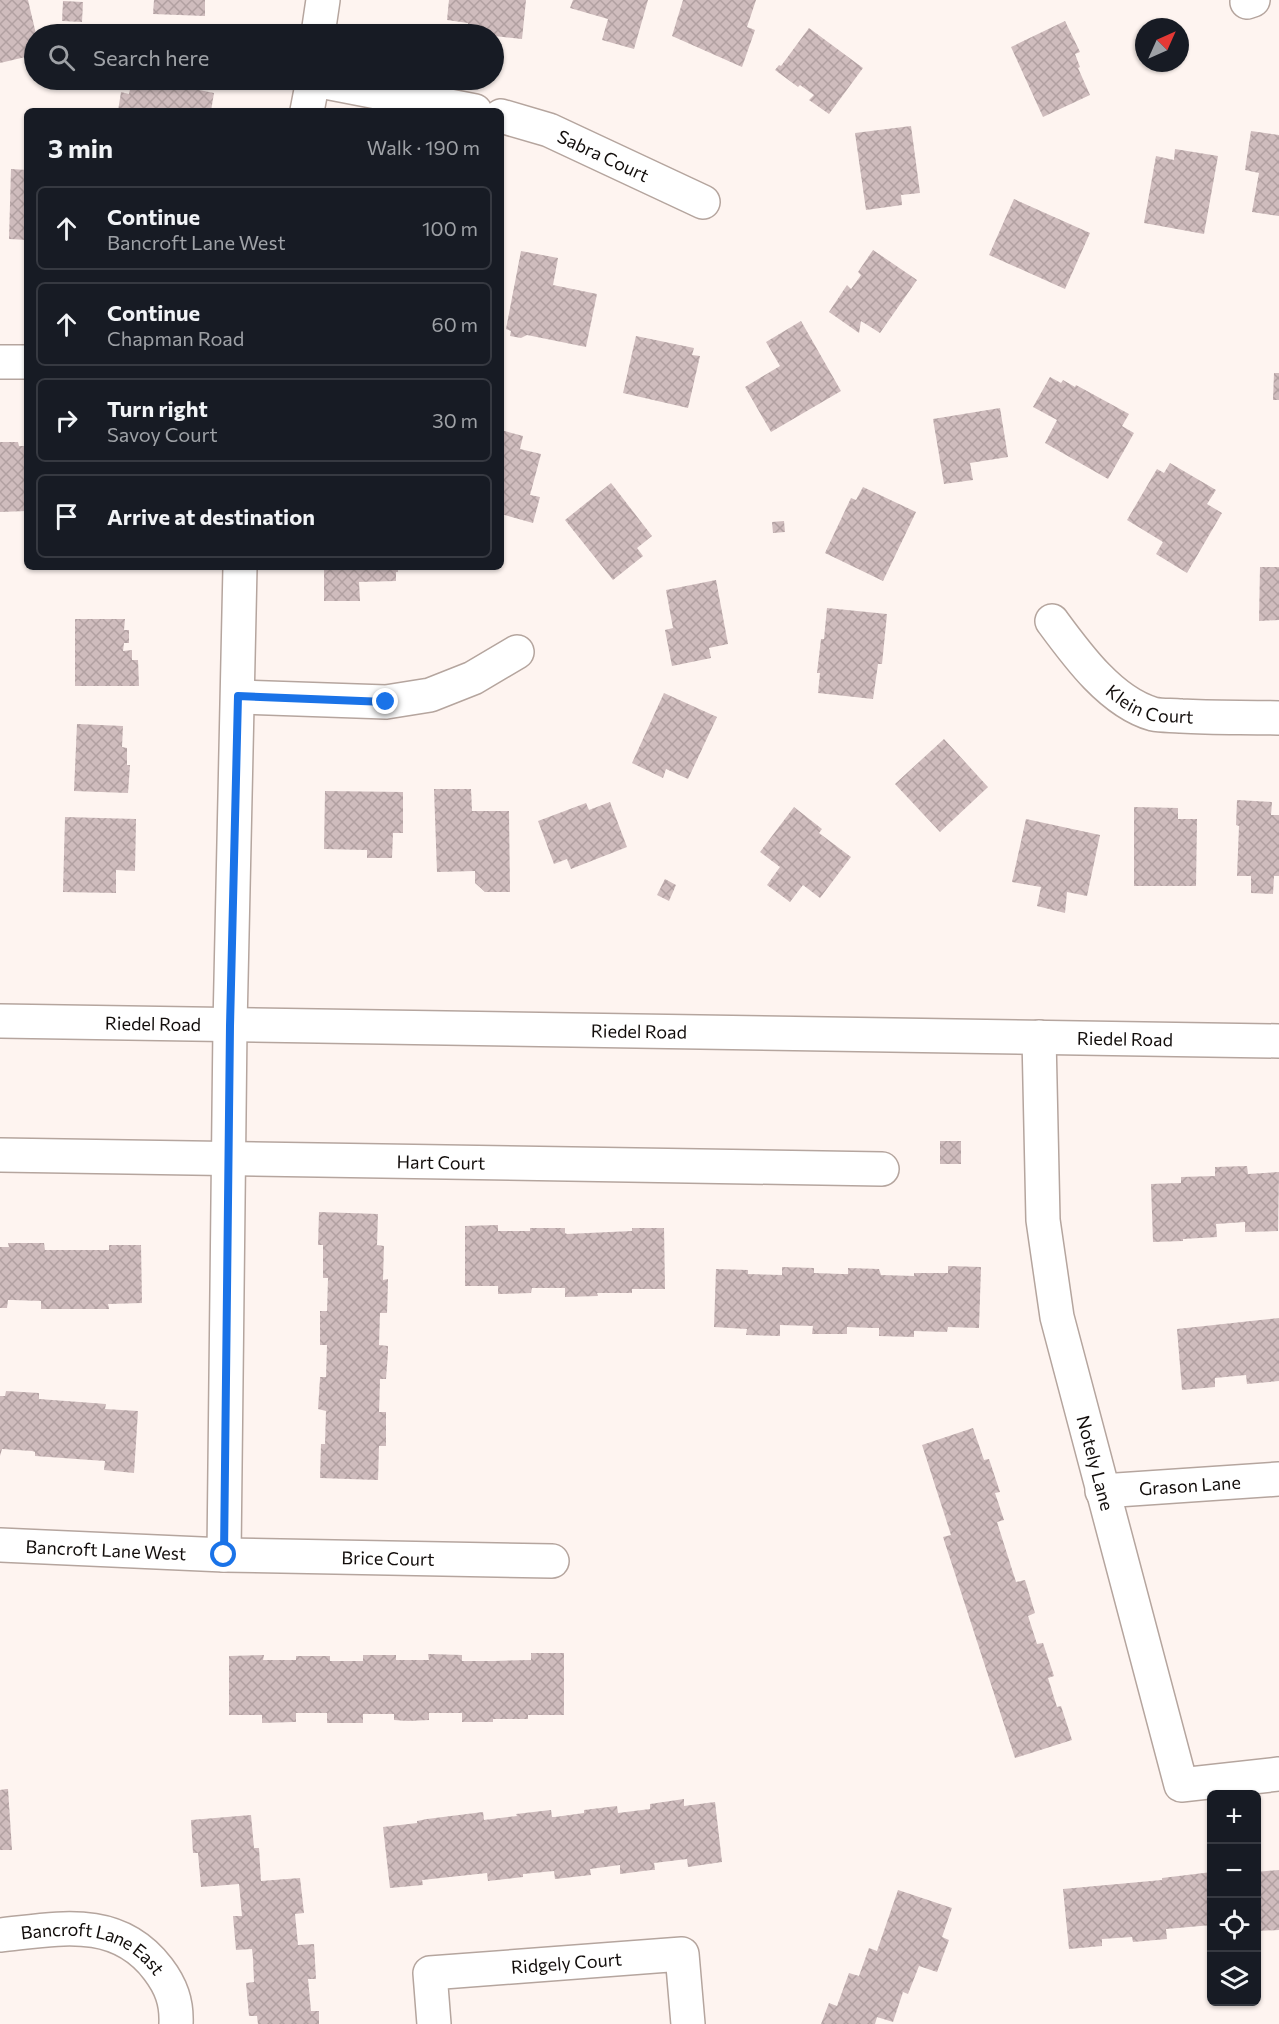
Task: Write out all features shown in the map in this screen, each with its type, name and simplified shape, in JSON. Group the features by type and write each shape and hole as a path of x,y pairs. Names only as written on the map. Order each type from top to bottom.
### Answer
{"street":[{"path":"319,24 323,0"},
{"path":"308,108 312,90"},
{"path":"366,90 459,108"},
{"name":"Sabra Court","path":"504,117 549,129 703,202"},
{"path":"0,362 24,362"},
{"path":"224,1555 230,1026 240,570"},
{"name":"Klein Court","path":"1053,621 1077,656 1103,682 1127,702 1154,714 1279,718"},
{"path":"238,696 386,702 430,695 472,678 517,652"},
{"name":"Riedel Road","path":"0,1021 1279,1041"},
{"name":"Notely Lane","path":"1039,1037 1043,1220 1057,1317 1181,1785 1279,1774"},
{"name":"Hart Court","path":"0,1155 882,1169"},
{"name":"Grason Lane","path":"1102,1491 1279,1479"},
{"name":"Bancroft Lane West","path":"0,1545 224,1555"},
{"name":"Brice Court","path":"224,1555 552,1561"},
{"name":"Bancroft Lane East","path":"0,1935 70,1928 100,1931 125,1940 150,1959 167,1981 175,2000 176,2024"},
{"name":"Ridgely Court","path":"434,2024 430,1973 682,1954 688,2024"}],"building":[{"path":"0,0 28,0 34,24 24,24 24,57 0,63"},
{"path":"154,0 205,0 205,16 153,14"},
{"path":"449,0 526,0 522,39 504,37 504,24 468,24 447,20"},
{"path":"573,0 648,0 634,49 602,40 608,19 570,8"},
{"path":"683,0 756,0 747,27 755,30 742,67 672,36"},
{"path":"63,1 83,2 82,22 62,21"},
{"path":"1065,21 1080,52 1075,54 1080,67 1078,68 1090,95 1043,117 1011,47"},
{"path":"809,28 863,68 829,114 809,100 814,95 800,85 798,87 775,70 779,65 781,66"},
{"path":"130,90 199,90 214,93 212,108 118,108 121,92 129,94"},
{"path":"911,126 920,193 901,195 902,205 866,210 855,133"},
{"path":"1251,131 1279,135 1279,216 1252,212 1259,173 1245,170"},
{"path":"1175,149 1218,156 1204,234 1144,223 1156,156 1174,160"},
{"path":"11,169 24,170 24,240 9,239"},
{"path":"1014,199 1090,233 1065,289 989,255"},
{"path":"873,250 917,280 880,333 861,321 859,333 829,312 847,285 851,289 859,278 861,275 858,272"},
{"path":"521,251 558,258 553,285 597,294 586,347 527,335 521,338 510,336 511,331 506,329"},
{"path":"801,321 841,391 771,432 745,387 780,366 766,342"},
{"path":"636,336 694,348 692,355 700,356 688,408 623,393"},
{"path":"1274,373 1279,373 1279,400 1273,400"},
{"path":"1050,377 1061,383 1063,380 1075,387 1076,385 1129,414 1122,426 1134,433 1108,479 1045,443 1057,420 1033,407"},
{"path":"1000,408 1008,457 970,463 973,480 944,484 933,419"},
{"path":"504,431 523,436 520,449 541,454 530,495 540,497 533,523 504,515"},
{"path":"0,442 18,442 19,446 24,446 24,511 0,512"},
{"path":"1170,463 1216,490 1207,504 1222,513 1187,573 1156,554 1163,542 1127,520 1157,469 1164,473"},
{"path":"611,483 652,536 637,548 643,556 613,580 565,520"},
{"path":"863,487 916,512 883,581 825,553 851,498 856,500"},
{"path":"784,521 785,532 773,533 772,522"},
{"path":"1260,567 1279,567 1279,620 1259,621"},
{"path":"324,570 398,570 396,581 359,582 360,601 324,601"},
{"path":"716,580 728,644 709,648 711,658 672,666 665,630 673,628 666,590"},
{"path":"827,608 887,614 882,664 878,664 873,699 818,693 820,673 817,673"},
{"path":"75,619 125,619 124,630 129,630 129,643 124,643 123,651 132,650 132,660 138,660 139,686 75,686"},
{"path":"664,693 717,717 688,779 666,769 663,778 632,763"},
{"path":"77,724 123,726 122,747 127,748 127,765 130,765 128,793 74,791"},
{"path":"944,739 988,787 940,832 895,784"},
{"path":"434,789 471,789 472,811 509,811 510,892 485,892 475,883 475,871 437,872"},
{"path":"325,791 403,792 403,833 393,833 392,858 367,858 367,850 324,849"},
{"path":"1237,800 1272,802 1271,815 1279,815 1279,876 1274,876 1273,894 1251,893 1251,876 1237,876 1239,826 1236,825"},
{"path":"610,802 627,847 571,869 567,859 554,864 538,821 586,803 589,810"},
{"path":"794,807 822,829 819,833 851,857 820,898 803,885 790,902 767,885 780,867 760,852"},
{"path":"1134,807 1178,808 1178,819 1197,819 1196,886 1134,886"},
{"path":"65,817 136,819 135,871 116,870 116,893 63,892"},
{"path":"1026,819 1100,835 1087,896 1067,892 1065,913 1037,906 1041,887 1012,882"},
{"path":"665,879 676,885 669,901 657,895"},
{"path":"940,1141 961,1141 961,1164 940,1164"},
{"path":"1247,1166 1248,1174 1279,1172 1278,1231 1245,1232 1245,1222 1216,1224 1217,1237 1153,1242 1151,1184 1181,1183 1181,1177 1215,1176 1215,1167"},
{"path":"319,1212 378,1214 377,1245 384,1246 383,1280 388,1279 387,1313 380,1313 379,1345 388,1346 388,1352 386,1379 380,1379 379,1412 386,1412 386,1446 379,1446 378,1480 320,1478 321,1444 325,1444 326,1411 318,1409 320,1377 326,1377 327,1345 320,1345 320,1311 327,1311 328,1278 323,1278 323,1245 318,1245"},
{"path":"498,1225 498,1231 565,1228 567,1234 632,1231 632,1228 664,1228 665,1289 632,1289 632,1293 597,1293 598,1296 565,1297 565,1288 532,1288 531,1293 498,1294 498,1286 465,1286 465,1226"},
{"path":"8,1243 44,1243 45,1250 109,1250 109,1245 141,1245 142,1303 108,1304 109,1309 41,1309 41,1301 8,1300 7,1308 0,1308 0,1247 9,1247"},
{"path":"948,1266 981,1267 979,1328 948,1327 947,1332 914,1331 914,1337 879,1336 879,1328 847,1327 847,1334 812,1334 813,1326 780,1325 780,1336 746,1335 747,1329 714,1327 716,1269 748,1270 748,1274 782,1275 782,1267 814,1268 814,1273 842,1274 848,1274 848,1268 879,1269 881,1275 914,1276 914,1273 948,1273"},
{"path":"1279,1318 1279,1381 1247,1384 1246,1375 1215,1378 1215,1387 1182,1390 1177,1329"},
{"path":"6,1391 39,1393 39,1399 106,1404 105,1409 138,1411 134,1473 104,1470 105,1461 35,1456 35,1452 32,1451 2,1449 0,1456 0,1396 5,1396"},
{"path":"973,1428 984,1460 989,1459 1000,1492 995,1493 1004,1520 997,1522 1016,1582 1025,1580 1035,1613 1028,1616 1037,1644 1043,1643 1054,1676 1048,1678 1057,1707 1061,1706 1072,1740 1015,1758 943,1537 951,1535 922,1445"},
{"path":"531,1653 564,1653 564,1715 528,1715 528,1719 462,1722 462,1713 429,1713 429,1720 408,1721 394,1720 394,1714 363,1714 363,1723 327,1723 327,1713 296,1713 296,1722 262,1723 262,1715 229,1715 229,1656 264,1655 263,1660 296,1660 296,1656 330,1656 330,1661 363,1661 363,1655 396,1655 396,1660 429,1660 428,1654 462,1655 462,1661 494,1661 531,1660"},
{"path":"8,1789 12,1850 0,1850 0,1790"},
{"path":"684,1799 684,1806 715,1802 722,1862 688,1867 687,1859 654,1863 655,1870 620,1874 620,1865 590,1869 591,1875 555,1879 554,1871 488,1881 487,1873 422,1880 423,1885 390,1888 383,1827 483,1812 484,1820 551,1810 552,1817 555,1817 584,1813 584,1810 617,1806 618,1813 650,1809 650,1804"},
{"path":"251,1815 254,1848 259,1848 261,1881 300,1878 304,1913 295,1914 298,1945 314,1944 316,1979 308,1979 311,2011 319,2011 319,2024 258,2024 257,2016 249,2016 246,1983 254,1982 252,1949 236,1950 233,1916 242,1916 239,1884 201,1887 198,1853 193,1853 191,1820"},
{"path":"1279,1870 1279,1930 1261,1931 1261,1872"},
{"path":"1207,1873 1207,1925 1166,1929 1167,1939 1133,1942 1132,1937 1102,1939 1102,1946 1069,1949 1063,1889 1162,1880 1162,1878"},
{"path":"898,1890 952,1908 942,1937 949,1940 937,1972 919,1966 908,1994 903,1992 893,2022 877,2017 875,2024 821,2024 829,2003 837,2006 849,1973 859,1976 869,1948 877,1951"}],"route":[{"path":"224,1555 230,1026 238,696 386,702"}]}
